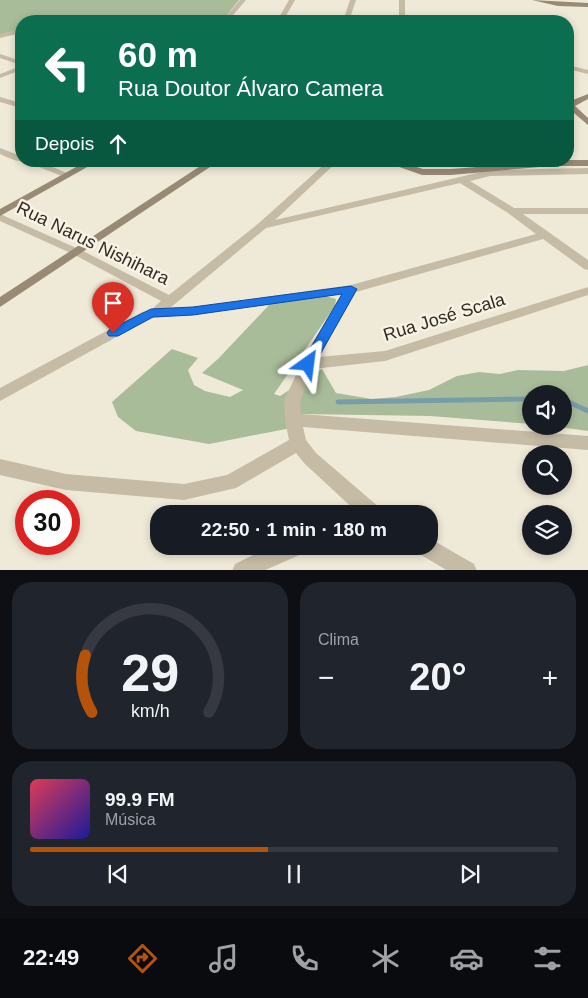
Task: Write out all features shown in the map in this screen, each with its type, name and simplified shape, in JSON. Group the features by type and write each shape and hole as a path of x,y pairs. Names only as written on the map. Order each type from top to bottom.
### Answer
{"main road":[{"path":"535,0 558,4 588,5"},
{"path":"574,96 588,95"},
{"path":"574,102 588,95"},
{"path":"574,110 588,124"},
{"path":"574,163 588,163"},
{"path":"0,213 83,167"},
{"path":"0,303 206,167"},
{"path":"406,167 422,172"}],"street":[{"path":"230,15 243,0"},
{"path":"283,15 292,0"},
{"path":"348,15 352,0"},
{"path":"402,0 402,15"},
{"path":"0,36 15,33"},
{"path":"0,56 15,61"},
{"path":"574,68 588,72"},
{"path":"0,76 15,70"},
{"path":"0,99 15,104"},
{"path":"0,151 15,157"},
{"path":"44,167 67,176"},
{"path":"156,312 263,225 327,167"},
{"path":"480,167 486,171 588,171"},
{"path":"263,225 486,171 512,167"},
{"path":"422,172 456,178 512,211 585,261"},
{"path":"512,211 588,211"},
{"name":"Rua Narus Nishihara","path":"0,217 78,253 171,301"},
{"path":"0,395 147,315 156,312 193,311 351,289 545,235"},
{"path":"351,289 308,364 292,402 293,420 298,443 310,458 363,505"},
{"name":"Rua José Scala","path":"308,364 385,356 588,291"},
{"path":"293,420 583,443"},
{"path":"0,466 66,482 184,492 230,482 298,443"},
{"path":"438,553 467,570"},
{"path":"242,570 272,555"}],"green space":[{"path":"0,0 239,0 227,15 15,15 15,31 0,35"},
{"path":"322,295 336,299 335,306 274,394 280,396 322,369 336,393 372,399 396,397 429,390 457,376 479,372 500,374 518,370 564,371 588,365 588,431 572,429 572,385 522,385 522,423 430,416 299,414 291,428 209,444 136,431 118,417 112,402 172,349 198,358 188,370 194,385 205,391 230,397 243,390 202,373 218,359 270,304"}],"waterway":[{"path":"338,402 522,399"},
{"path":"572,404 588,411"}],"route":[{"path":"113,333 156,312 193,311 351,289 308,364"}]}
